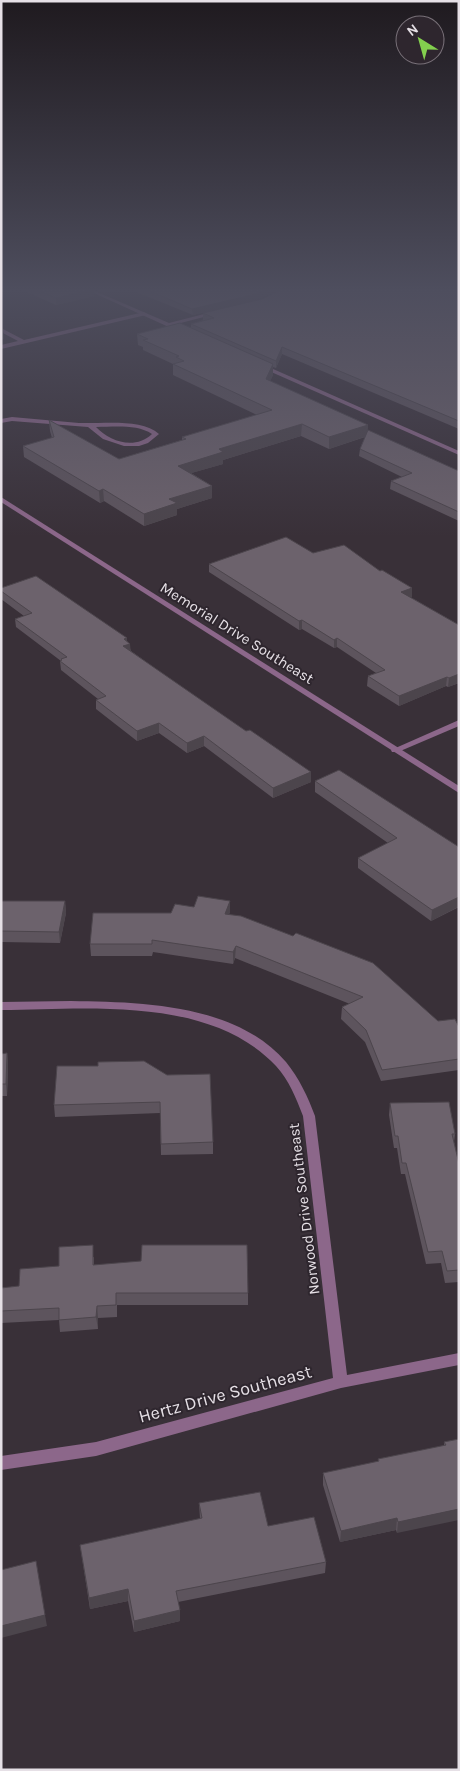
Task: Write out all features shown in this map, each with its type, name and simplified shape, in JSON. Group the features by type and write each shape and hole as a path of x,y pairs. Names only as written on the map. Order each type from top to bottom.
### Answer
{"street":[{"path":"274,372 459,453"},
{"path":"1,421 12,419 140,427 153,431 156,434 151,440 136,445 124,444 104,438 90,425"},
{"name":"Memorial Drive Southeast","path":"1,499 459,790"},
{"path":"395,750 459,723"},
{"name":"Norwood Drive Southeast","path":"1,1006 113,1006 164,1010 212,1020 252,1039 279,1062 299,1090 309,1116 341,1382"},
{"name":"Hertz Drive Southeast","path":"1,1463 96,1449 341,1382 459,1359"}],"building":[{"path":"189,372 269,372 266,379 368,425 329,437 302,424 219,449 223,452 178,466 212,486 169,499 177,503 144,514 103,489 99,491 23,446 54,437 49,420 119,459 186,439 182,437 272,410"},
{"path":"341,372 459,372 459,421"},
{"path":"368,430 459,471 459,512 391,481 412,473 360,449"},
{"path":"286,537 313,553 344,545 380,571 382,570 412,588 401,592 459,625 459,674 399,696 368,676 385,670 337,638 334,640 302,620 299,621 209,564"},
{"path":"36,576 127,638 124,639 130,644 123,646 246,731 250,730 311,772 273,788 204,736 187,743 159,723 137,731 96,700 106,696 60,661 67,657 15,619 32,613 1,591 1,588"},
{"path":"339,770 459,847 459,897 432,910 358,858 397,838 315,781"},
{"path":"198,896 230,901 225,914 241,916 293,936 296,933 373,963 438,1021 455,1019 459,1027 459,1059 382,1070 366,1030 342,1007 363,997 236,946 233,952 152,940 152,944 90,944 93,913 171,913 175,904 194,907"},
{"path":"1,901 65,901 59,932 1,931"},
{"path":"7,1053 6,1084 1,1084 1,1054"},
{"path":"144,1061 167,1075 210,1074 213,1142 161,1144 160,1102 54,1105 57,1066 98,1066 98,1062"},
{"path":"449,1102 455,1134 452,1134 459,1164 459,1270 447,1271 442,1251 428,1252 406,1163 402,1163 398,1136 395,1136 390,1103"},
{"path":"93,1245 93,1265 141,1261 142,1245 247,1245 248,1293 116,1293 116,1305 97,1306 96,1317 59,1320 59,1308 1,1311 1,1288 19,1286 20,1269 59,1266 59,1247"},
{"path":"459,1439 459,1509 398,1522 397,1518 341,1531 323,1473 446,1445 444,1442"},
{"path":"260,1492 268,1526 314,1517 326,1562 176,1591 180,1610 134,1621 128,1589 89,1598 80,1545 202,1518 199,1503"},
{"path":"36,1561 45,1615 1,1626 1,1570"}]}
